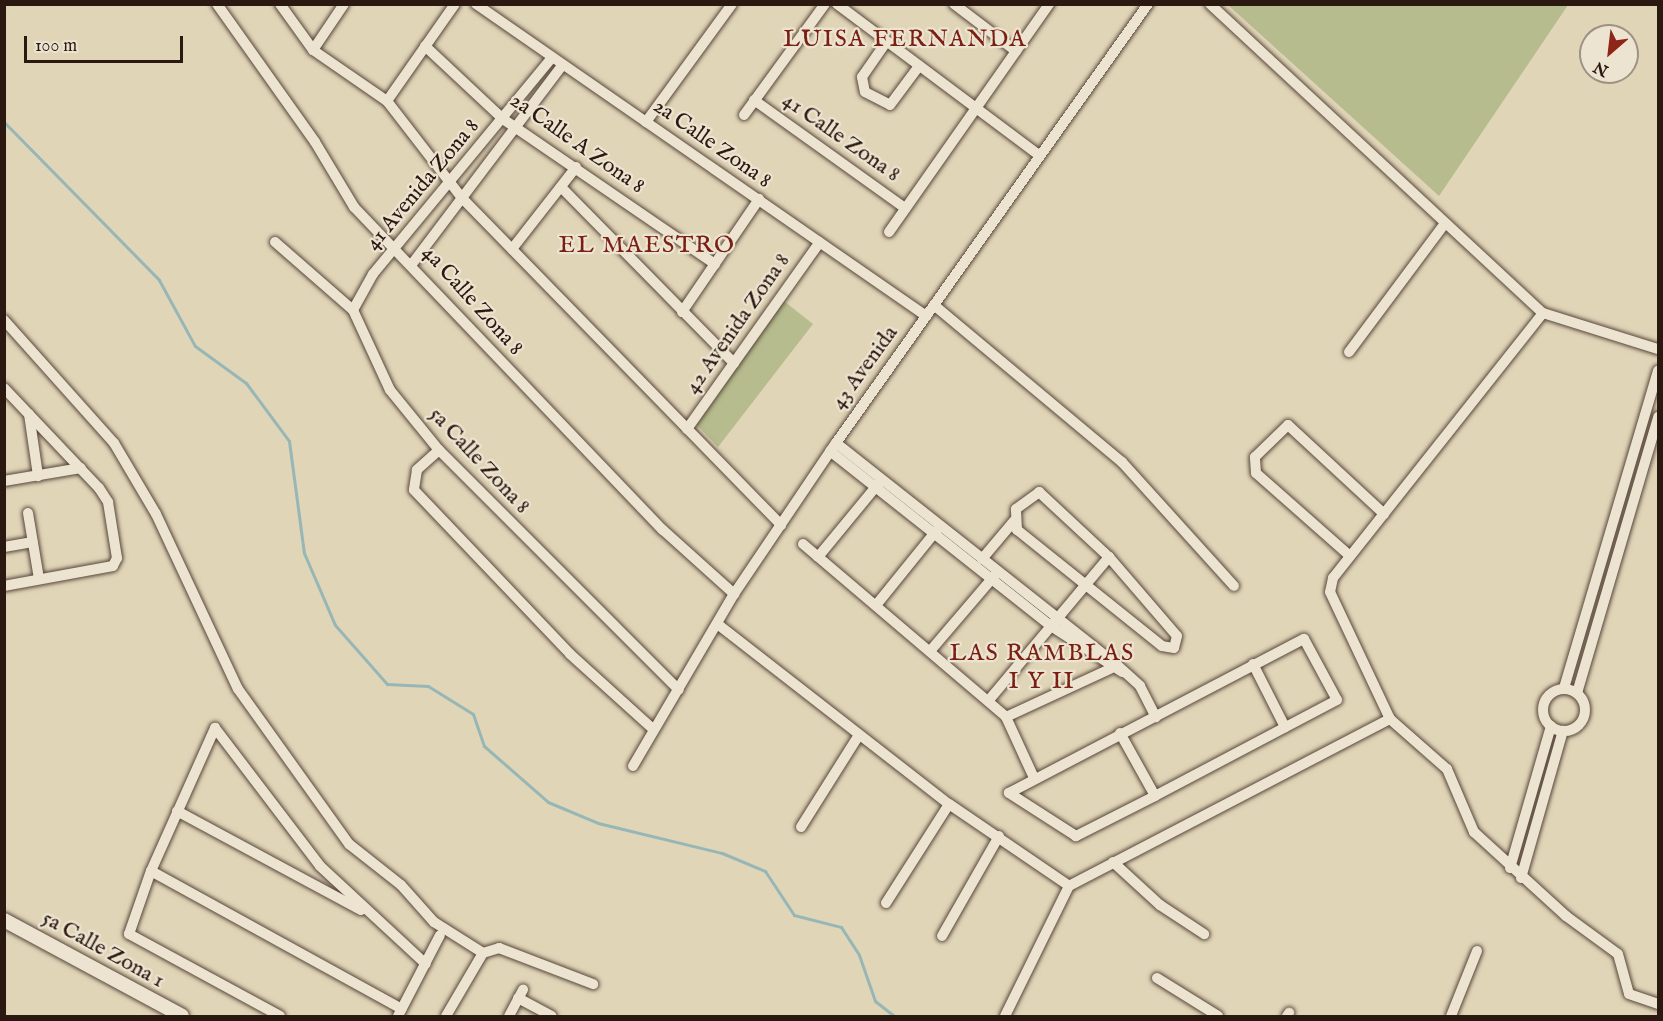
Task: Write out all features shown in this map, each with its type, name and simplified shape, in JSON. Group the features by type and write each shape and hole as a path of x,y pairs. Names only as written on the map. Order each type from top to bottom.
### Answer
{"street":[{"name":"4a Calle Zona 8","path":"217,4 315,142 354,207 398,248 663,530 734,594"},
{"path":"280,4 314,50 387,101 462,198 781,525"},
{"path":"314,50 344,4"},
{"path":"387,101 455,4"},
{"name":"2a Calle Zona 8","path":"476,4 561,67 646,122 927,316"},
{"path":"646,122 732,4"},
{"path":"744,115 825,4"},
{"path":"837,4 1039,155"},
{"path":"954,4 1016,51"},
{"path":"888,232 1049,4"},
{"name":"43 Avenida","path":"633,766 653,729 720,626 734,594 833,447 1148,4"},
{"path":"1210,4 1543,313 1659,349"},
{"path":"887,41 862,77 865,92 890,105 919,66"},
{"name":"2a Calle A Zona 8","path":"425,46 504,119 715,264"},
{"name":"41 Avenida Zona 8","path":"352,310 373,274 451,185 552,59"},
{"name":"41 Avenida Zona 8","path":"412,264 561,67"},
{"name":"41 Calle Zona 8","path":"754,100 905,208"},
{"path":"512,249 576,167"},
{"path":"561,187 734,363"},
{"path":"682,312 759,199"},
{"path":"1349,352 1445,223"},
{"name":"5a Calle Zona 8","path":"275,242 352,310 390,390 439,450 679,690"},
{"name":"42 Avenida Zona 8","path":"687,429 820,242"},
{"path":"934,305 1114,454 1161,500 1234,586"},
{"path":"1543,313 1350,556 1331,581 1330,592 1390,719 1447,769 1471,826 1521,878 1618,954 1629,994 1659,1004"},
{"path":"4,320 114,442 156,514 238,689 320,807 349,844 401,885 434,922 483,953"},
{"path":"1659,370 1564,688 1545,699 1543,714 1551,726 1563,731 1577,726 1585,714 1577,693 1659,417"},
{"path":"4,388 8,397 29,414 81,468 108,502 116,564 4,586"},
{"path":"29,414 38,476"},
{"path":"1350,556 1256,474 1255,457 1288,425 1384,514"},
{"path":"833,447 1054,622 1140,686 1156,717"},
{"path":"439,450 417,470 414,490 570,654 653,729"},
{"path":"4,481 81,468"},
{"path":"818,557 879,483"},
{"path":"982,559 1014,520 1022,500 1039,492 1109,557 1177,636 1174,648 1162,646 1017,530 1014,520"},
{"path":"28,513 39,579"},
{"path":"936,530 982,559 995,576"},
{"path":"877,604 936,530"},
{"path":"4,547 33,542"},
{"path":"803,544 877,604 1006,717 1034,778"},
{"path":"989,700 1109,557"},
{"path":"931,651 995,576"},
{"path":"1054,622 1110,669 1122,672"},
{"path":"720,626 949,804 1069,886"},
{"path":"1308,640 1338,695 1285,727 1073,836 1009,793 1034,778 1156,717 1253,664 1308,640"},
{"path":"1253,664 1285,727"},
{"path":"1006,717 1110,669"},
{"path":"1564,688 1577,693"},
{"path":"1020,1017 1007,1013 1069,886 1390,719"},
{"path":"1510,868 1551,726"},
{"path":"280,1017 129,934 151,871 211,730 219,729 320,866 426,964"},
{"path":"1521,878 1563,731"},
{"path":"1120,733 1155,795"},
{"path":"801,827 859,735"},
{"path":"886,903 949,804"},
{"path":"177,811 372,916"},
{"path":"942,936 999,836"},
{"path":"1113,862 1160,905 1204,934"},
{"path":"151,871 400,1013 440,935"},
{"name":"5a Calle Zona 1","path":"4,920 182,1017"},
{"path":"446,1017 483,953 499,948 593,984"},
{"path":"1451,1017 1477,951"},
{"path":"1157,978 1218,1017"},
{"path":"509,1017 521,994 552,1017"}],"green space":[{"path":"1228,5 1568,5 1439,196"},
{"path":"780,298 813,324 718,447 693,421"}],"waterway":[{"path":"4,122 159,280 195,346 246,383 289,441 304,553 335,625 387,684 428,686 473,714 484,746 548,802 598,823 722,853 765,871 794,915 841,927 859,955 875,1001 894,1016"}],"district":[{"name":"LUISA FERNANDA","path":"905,40"},
{"name":"EL MAESTRO","path":"647,246"},
{"name":"LAS RAMBLAS I Y II","path":"1042,668"}]}
